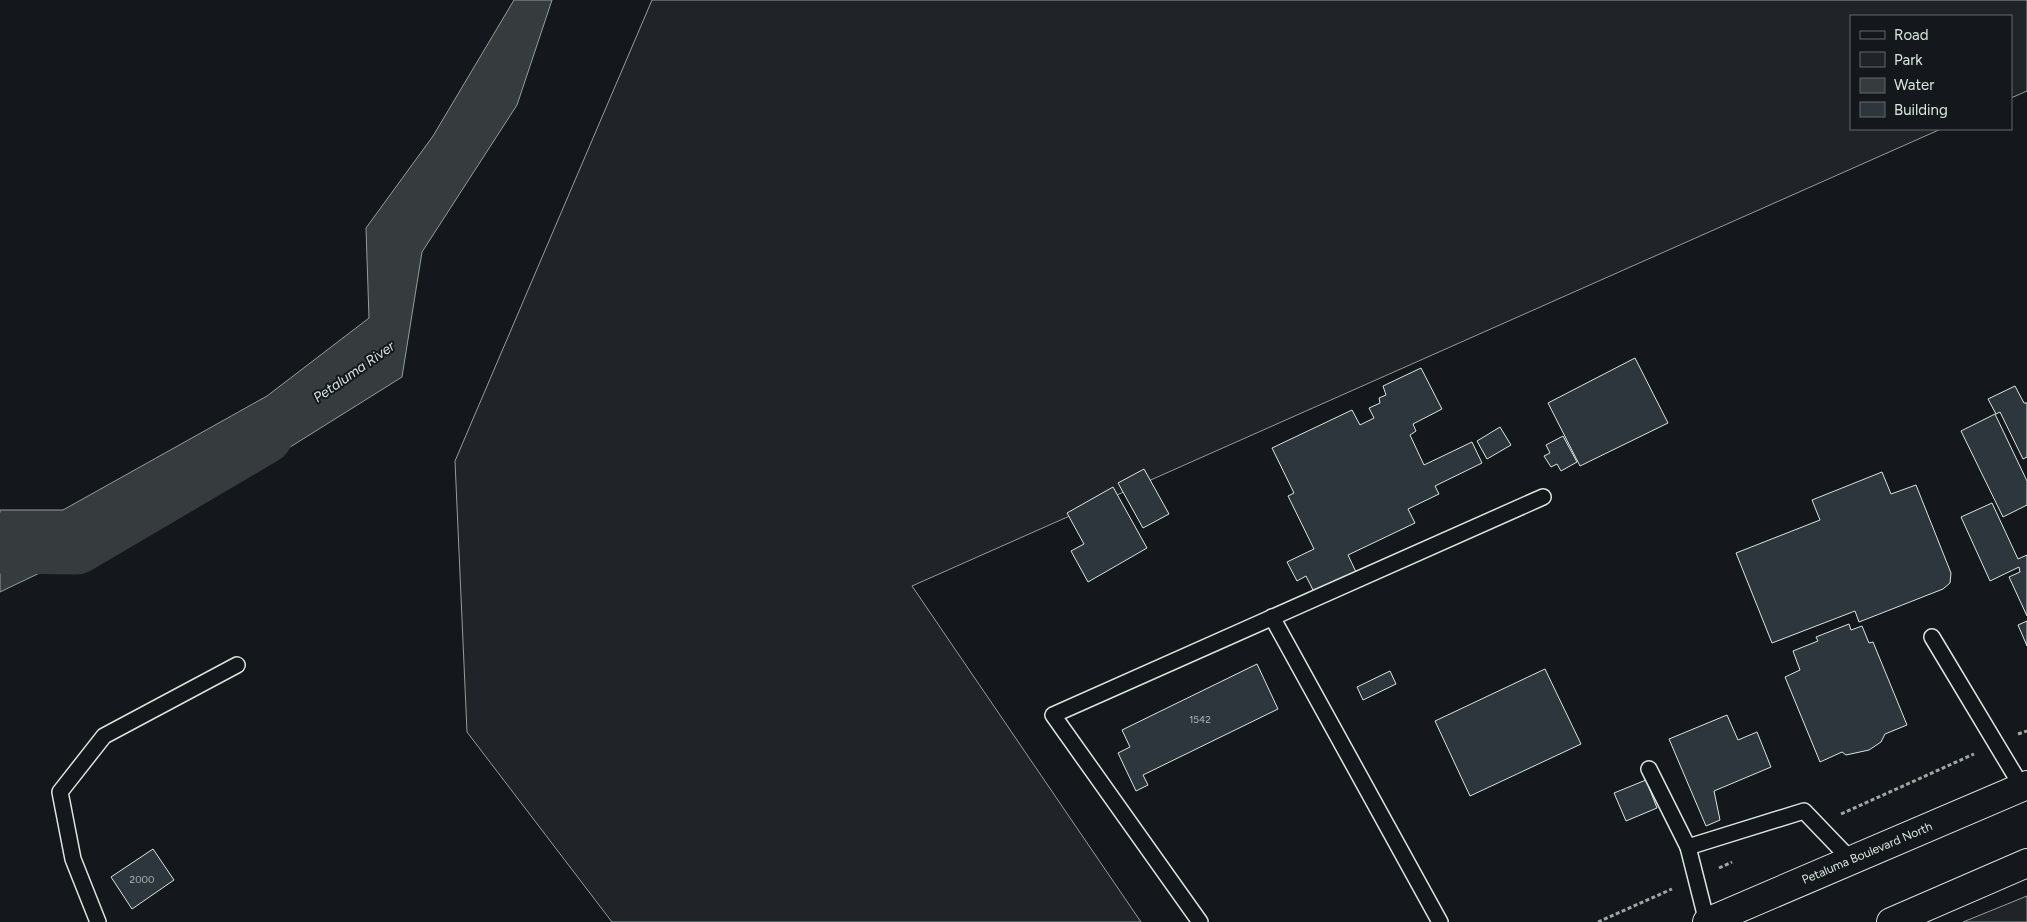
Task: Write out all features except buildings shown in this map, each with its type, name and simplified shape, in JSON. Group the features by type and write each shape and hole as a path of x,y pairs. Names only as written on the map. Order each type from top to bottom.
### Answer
{"main road":[{"name":"Petaluma Boulevard North","path":"1707,922 2024,786"},
{"path":"1891,922 2027,863"}],"lane":[{"path":"1200,922 1053,715 1543,497"},
{"path":"1272,617 1440,922"},
{"path":"1932,637 2024,786"},
{"path":"98,922 73,859 60,792 104,736 237,665"},
{"path":"1649,769 1688,848 1707,922"},
{"path":"1688,848 1804,811 1851,860"}],"green space":[{"path":"652,0 2027,0 2027,91 2012,98 2012,15 1850,15 1850,130 1939,130 912,586 1141,922 612,922 467,732 455,461"},
{"path":"2027,896 2027,922 1963,922"}],"water":[{"path":"514,0 552,0 517,105 422,252 402,377 279,454 142,490 50,568 0,592 0,510 63,510 267,396 369,318 366,228 433,136"}],"waterway":[{"name":"Petaluma River","path":"0,543 76,544 263,434"}]}
